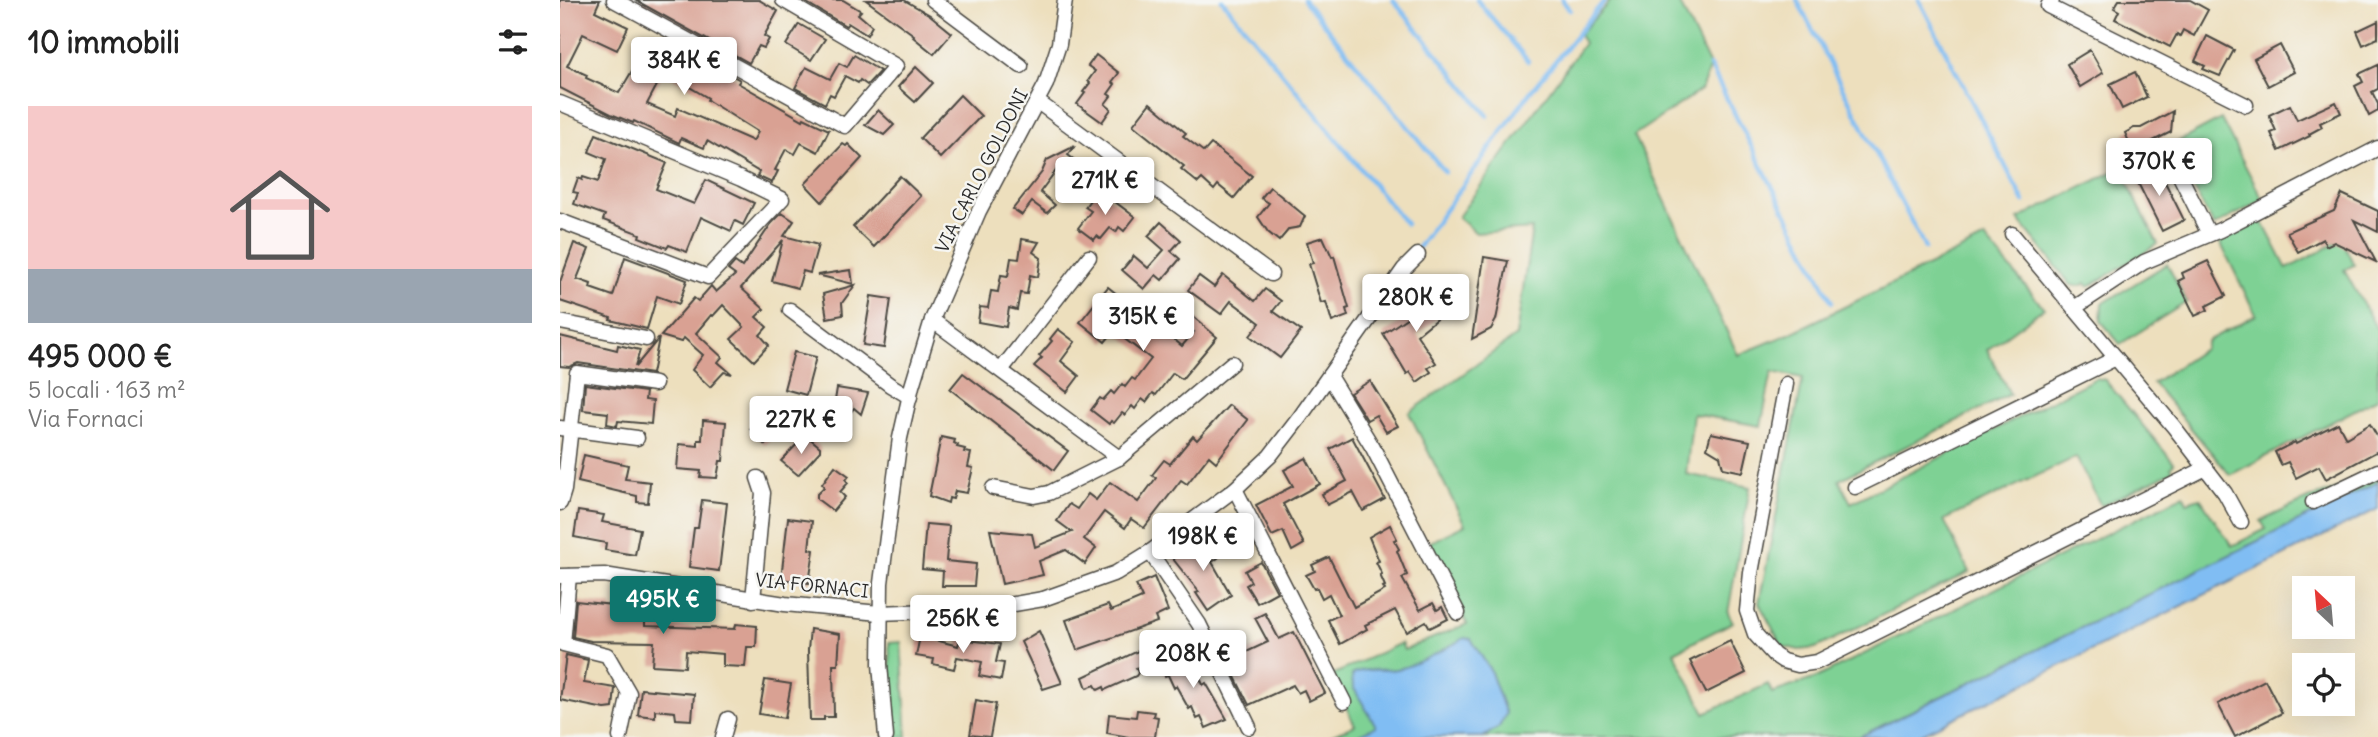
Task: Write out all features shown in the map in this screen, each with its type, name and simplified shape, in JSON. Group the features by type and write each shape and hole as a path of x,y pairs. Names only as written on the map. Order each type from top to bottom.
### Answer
{"street":[{"path":"614,0 845,126 896,66 783,0"},
{"path":"933,0 1021,66"},
{"name":"VIA CARLO GOLDONI","path":"886,737 879,613 883,558 900,438 932,320 985,198 1046,84 1059,44 1065,0"},
{"path":"2052,0 2049,6 2246,105"},
{"path":"1038,102 1271,274"},
{"path":"560,103 782,199 708,277 560,221"},
{"path":"2074,308 2144,262 2209,234 2378,148"},
{"path":"2180,176 2209,234"},
{"path":"2012,234 2206,468 2225,493 2241,522"},
{"name":"VIA FORNACI","path":"565,576 604,575 752,600 879,613 985,609 1043,599 1116,573 1150,552 1235,489 1270,456 1404,269 1418,255"},
{"path":"1001,370 1089,257"},
{"path":"790,310 910,397"},
{"path":"932,320 1119,458"},
{"path":"560,322 646,339"},
{"path":"1855,487 2116,358"},
{"path":"993,488 1034,496 1049,493 1119,458 1232,363"},
{"path":"560,503 564,490 566,429 577,373 655,384"},
{"path":"1329,376 1379,460 1458,613"},
{"path":"1786,384 1746,611 1750,624 1764,646 1783,661 1798,665 1816,662 2206,468"},
{"path":"566,429 637,438"},
{"path":"2313,502 2378,471"},
{"path":"752,600 763,493 758,478"},
{"path":"1235,489 1344,702"},
{"path":"1150,552 1199,624 1248,727"},
{"path":"565,576 563,644 607,654 629,693 620,737"},
{"path":"723,737 728,719"}],"green space":[{"path":"1611,0 1678,0 1710,66 1701,90 1634,135 1738,355 1789,334 1985,238 2044,308 1987,350 2010,394 1839,480 1851,503 2096,378 2105,380 2174,463 2171,467 2173,471 2101,506 2076,457 1944,520 1969,572 1816,648 1799,650 1782,646 1759,603 1803,378 1772,372 1761,426 1693,414 1686,474 1750,487 1728,613 1733,622 1674,652 1705,713 1768,684 1772,693 1816,678 2184,495 2187,502 2200,498 2232,546 2266,529 2261,521 2308,499 2378,476 2378,482 1859,737 1329,737 1355,725 1330,676 1401,643 1404,650 1467,624 1428,543 1465,525 1409,413 1516,336 1532,229 1476,233 1458,217 1584,43 1579,35"},
{"path":"2221,119 2263,200 2214,226 2170,146"},
{"path":"2120,168 2158,244 2089,287 2086,283 2080,286 2071,285 2018,219"},
{"path":"2261,219 2287,269 2342,240 2354,265 2344,270 2378,331 2378,398 2230,475 2153,383 2204,349 2207,341 2256,315 2218,238"},
{"path":"2167,264 2187,302 2120,344 2101,321 2102,304"},
{"path":"901,642 907,737 894,737 889,643"}],"water":[{"path":"2378,482 2378,509 1916,737 1859,737"},
{"path":"1464,638 1471,639 1490,670 1506,714 1499,727 1483,737 1354,737 1376,726 1353,687 1352,675 1364,670 1402,668 1434,655"}],"building":[{"path":"560,0 600,0 595,11 628,27 617,50 583,34 567,66 587,75 586,78 619,93 652,37 713,71 714,69 725,75 726,72 740,80 738,83 803,120 804,118 829,130 818,152 801,143 795,154 786,149 775,170 778,171 772,183 757,176 759,172 707,141 704,148 681,138 679,143 634,121 633,123 611,114 560,88","holes":["664,72 708,98 707,100 758,132 753,141 678,108 675,116 647,104"]},
{"path":"635,0 759,0 778,11 764,36 769,39 764,48 759,46 749,63"},
{"path":"802,0 843,0 861,11 858,14 872,26 867,35"},
{"path":"866,0 904,0 930,15 952,33 934,54 913,37 914,35"},
{"path":"2119,0 2190,0 2208,10 2194,36 2183,30 2180,36 2177,34 2170,47 2115,19 2119,11 2114,8"},
{"path":"2378,21 2378,38 2363,45 2357,31"},
{"path":"799,24 825,39 811,60 786,45"},
{"path":"2207,36 2234,50 2220,76 2203,69 2205,66 2195,61"},
{"path":"2280,45 2294,72 2268,86 2254,59"},
{"path":"2090,50 2103,73 2080,87 2067,64"},
{"path":"854,55 880,71 867,85 845,76 834,96 830,94 825,104 795,88 806,67 830,79 839,63 847,67"},
{"path":"1096,55 1119,73 1112,82 1115,84 1105,104 1111,109 1102,122 1077,104 1095,71 1088,66"},
{"path":"2378,65 2378,89 2372,92 2378,104 2378,111 2369,116 2355,86 2363,82 2359,74"},
{"path":"916,67 933,83 915,102 898,87"},
{"path":"2135,72 2147,97 2122,109 2110,84"},
{"path":"960,95 981,116 940,158 920,138"},
{"path":"2336,102 2341,113 2320,123 2322,127 2309,134 2310,136 2279,151 2271,133 2276,131 2269,115 2290,105 2297,120"},
{"path":"1150,103 1186,133 1183,136 1204,152 1211,144 1252,176 1234,198 1218,185 1214,190 1202,179 1198,183 1181,169 1184,166 1133,125"},
{"path":"878,110 894,125 884,135 865,125"},
{"path":"2173,111 2171,132 2133,151 2125,133 2141,128"},
{"path":"596,134 667,163 656,189 694,204 706,180 754,203 743,225 735,221 731,231 701,217 687,252 669,245 667,248 639,237 640,234 603,220 605,215 574,204 578,193 573,192 578,178 598,182 606,159 589,152"},
{"path":"843,144 848,144 862,158 822,202 805,184"},
{"path":"1075,146 1068,155 1084,167 1076,181 1058,168 1040,192 1055,205 1047,213 1032,202 1022,215 1013,209 1042,172 1047,160"},
{"path":"2156,164 2184,220 2162,231 2134,175"},
{"path":"900,176 921,196 874,247 853,227"},
{"path":"1270,187 1305,216 1300,227 1289,229 1279,241 1268,232 1258,217 1269,203 1261,198"},
{"path":"1098,189 1135,217 1124,231 1119,227 1116,232 1110,228 1101,239 1097,236 1094,240 1078,228 1091,211 1085,207"},
{"path":"2342,194 2378,211 2378,232 2354,220 2376,262 2334,242 2326,246 2323,239 2298,252 2287,232 2334,211"},
{"path":"782,213 794,221 784,236 818,245 810,273 803,271 798,288 772,281 783,240 741,288 764,309 756,317 767,327 760,335 769,345 754,361 731,339 744,327 723,305 711,315 696,333 722,357 718,362 732,374 724,372 710,387 692,370 703,355 684,338 681,342 661,336 694,298 698,301 711,286 716,292 735,275 728,270 735,262 742,267 771,224"},
{"path":"1161,222 1181,240 1171,251 1180,259 1162,280 1156,275 1144,289 1122,270 1134,256 1148,268 1164,250 1148,236"},
{"path":"1323,237 1332,257 1334,256 1349,308 1346,309 1348,316 1332,322 1326,302 1321,303 1309,264 1313,263 1307,242"},
{"path":"1022,239 1039,242 1033,252 1041,258 1038,277 1030,275 1027,294 1020,293 1017,310 1009,308 1006,327 978,322 980,307 988,308 991,291 998,292 1001,275 1008,276 1011,258 1019,259"},
{"path":"574,243 589,249 577,279 591,284 590,288 613,296 625,257 687,280 679,304 657,296 647,329 610,320 611,318 560,301 560,282"},
{"path":"1484,257 1508,261 1496,320 1491,329 1472,339"},
{"path":"2208,261 2226,296 2206,306 2208,310 2195,316 2178,281 2184,278 2182,273"},
{"path":"851,270 853,284 817,275"},
{"path":"1223,275 1255,301 1265,289 1281,301 1273,311 1301,331 1280,358 1250,336 1260,323 1231,301 1221,314 1188,290 1199,276 1214,287"},
{"path":"855,285 842,303 843,315 827,318 823,294"},
{"path":"1108,287 1133,307 1128,313 1156,334 1158,331 1168,339 1170,336 1182,346 1194,332 1184,324 1191,315 1217,337 1182,379 1173,373 1156,395 1153,393 1146,402 1142,399 1135,409 1132,406 1125,415 1122,413 1114,423 1111,421 1109,424 1091,410 1100,398 1103,400 1111,391 1114,394 1122,384 1125,387 1132,378 1135,380 1151,359 1114,331 1105,342 1080,322"},
{"path":"1423,290 1433,302 1442,294 1452,306 1417,335 1436,363 1428,368 1431,372 1417,382 1410,372 1407,374 1383,334 1411,315 1403,306"},
{"path":"871,296 891,299 884,348 863,345"},
{"path":"1058,329 1075,342 1061,361 1079,376 1067,392 1034,366 1042,358 1039,356"},
{"path":"560,336 617,350 618,345 640,350 635,367 659,338 652,374 578,363 569,367 560,366"},
{"path":"794,352 816,357 806,395 784,389"},
{"path":"963,373 1068,451 1054,470 950,389"},
{"path":"1370,381 1398,426 1386,432 1376,415 1367,420 1350,393"},
{"path":"585,384 646,392 645,400 653,401 651,424 618,421 617,426 607,424 608,413 583,410"},
{"path":"837,388 868,393 861,414 854,408 838,429 818,425 824,404 834,407"},
{"path":"1229,405 1248,420 1216,462 1209,456 1187,484 1181,480 1144,528 1131,519 1125,528 1104,512 1084,539 1096,548 1085,564 1066,550 1039,561 1043,575 1002,584 990,530 1032,534 1035,547 1072,532 1057,521 1069,504 1077,509 1088,494 1096,500 1110,482 1138,502 1156,478 1152,475 1164,460 1170,464 1193,436 1197,440"},
{"path":"774,408 787,421 765,445 750,429 766,409 770,412"},
{"path":"703,420 726,422 723,461 720,461 717,478 700,477 701,471 677,469 679,444 698,446 698,440 702,440"},
{"path":"2338,423 2346,438 2370,424 2378,438 2378,451 2326,479 2319,466 2296,478 2288,462 2281,465 2275,452"},
{"path":"1711,433 1750,441 1743,472 1723,468 1720,456 1707,448"},
{"path":"807,436 820,447 820,451 798,475 781,461 798,443 801,445"},
{"path":"941,437 955,440 957,447 971,453 968,467 973,468 967,493 955,491 953,499 949,498 948,503 929,496"},
{"path":"1352,437 1385,499 1363,511 1353,492 1327,505 1322,494 1347,481 1330,449"},
{"path":"584,455 628,465 625,479 650,482 648,503 637,502 637,496 578,482"},
{"path":"1306,458 1320,484 1283,504 1304,544 1292,551 1283,531 1272,536 1256,505 1293,486 1284,470"},
{"path":"835,466 849,476 846,480 848,483 840,492 845,497 833,511 817,499 817,494 824,487 822,484"},
{"path":"702,500 727,503 719,571 689,567 694,528 698,528"},
{"path":"578,511 604,515 602,522 640,529 635,555 605,550 606,543 574,537"},
{"path":"788,518 812,521 809,549 814,550 809,583 781,579"},
{"path":"926,524 949,526 946,561 976,564 974,586 942,586 943,571 922,569"},
{"path":"1390,525 1397,539 1394,540 1399,549 1397,551 1407,575 1402,578 1420,610 1433,603 1437,610 1442,607 1448,619 1430,628 1426,621 1407,632 1395,610 1365,625 1367,629 1340,644 1328,620 1339,615 1329,594 1322,598 1306,575 1315,571 1312,565 1329,557 1354,607 1385,590 1376,562 1379,561 1369,537"},
{"path":"1202,537 1218,558 1212,562 1231,595 1208,611 1196,593 1199,592 1173,559"},
{"path":"1261,562 1277,592 1257,603 1246,585 1251,582 1245,571"},
{"path":"1154,577 1168,611 1155,617 1157,622 1077,650 1066,620 1108,605 1111,611 1142,598 1136,585"},
{"path":"576,601 612,605 612,611 645,612 645,626 735,629 736,624 757,626 756,647 747,647 745,667 723,666 723,654 686,651 685,667 652,665 654,642 591,641 573,637"},
{"path":"1265,613 1279,639 1294,632 1325,693 1309,701 1304,690 1298,693 1293,685 1249,705 1227,661 1268,642 1255,618"},
{"path":"810,629 840,634 838,665 833,665 834,717 824,717 824,720 810,720"},
{"path":"1039,631 1062,683 1043,689 1021,642"},
{"path":"920,636 958,646 960,639 1000,644 996,662 1004,663 1001,680 979,676 982,662 957,657 954,669 933,664 934,659 916,656"},
{"path":"1730,641 1746,673 1706,693 1690,661"},
{"path":"1142,649 1148,663 1136,668 1136,676 1105,690 1104,687 1098,690 1095,685 1087,688 1083,677"},
{"path":"1181,653 1195,675 1198,673 1203,685 1206,683 1227,719 1206,728 1201,717 1197,719 1192,707 1189,709 1168,675 1165,676 1159,663"},
{"path":"566,655 588,660 584,683 615,688 613,708 605,709 560,700"},
{"path":"765,680 791,684 785,718 759,714"},
{"path":"2265,680 2282,713 2235,737 2218,704"},
{"path":"641,689 694,694 692,720 676,719 675,712 655,710 655,717 638,715"},
{"path":"976,700 996,704 990,737 970,735"},
{"path":"1137,710 1154,712 1153,716 1158,717 1155,737 1129,737 1107,733 1109,714 1136,717"}],"waterway":[{"path":"1222,0 1406,224"},
{"path":"1304,0 1445,172"},
{"path":"1393,0 1488,116"},
{"path":"1477,0 1528,61"},
{"path":"1562,0 1570,10"},
{"path":"1417,249 1531,91 1605,0"},
{"path":"1797,0 1925,248"},
{"path":"1919,0 2024,202"},
{"path":"1710,66 1832,302"}]}
